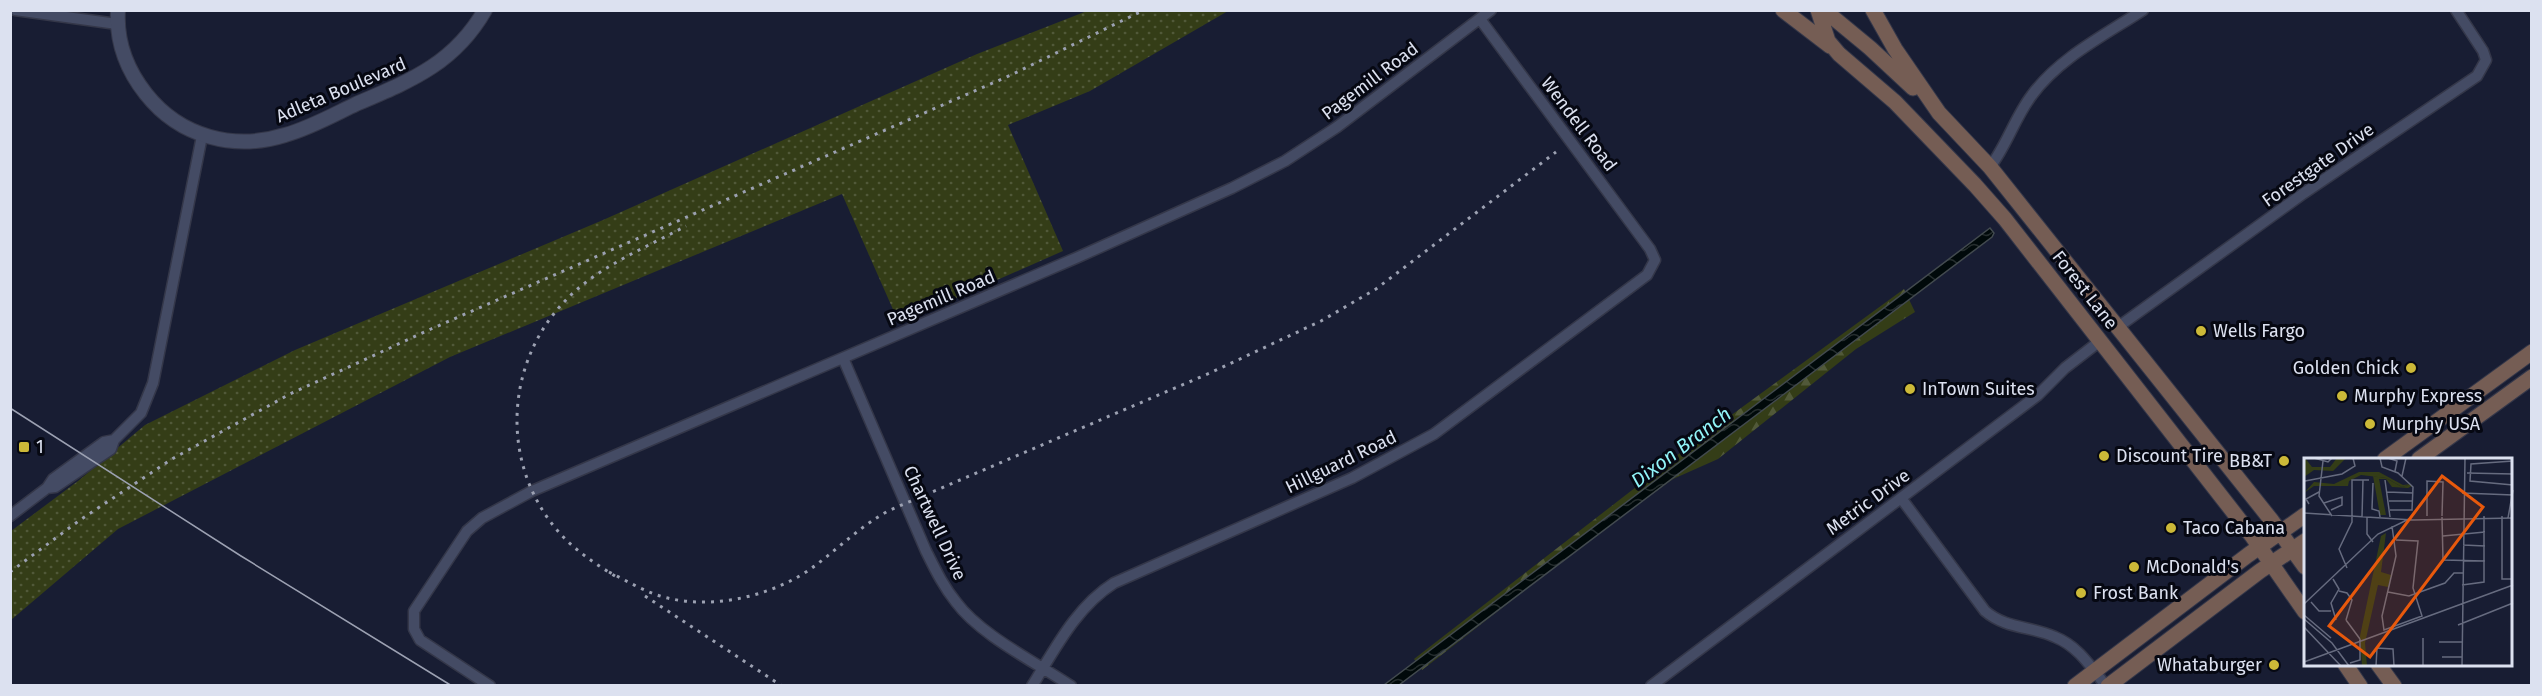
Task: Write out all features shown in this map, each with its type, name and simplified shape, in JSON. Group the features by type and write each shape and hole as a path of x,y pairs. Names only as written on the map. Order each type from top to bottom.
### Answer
{"main road":[{"path":"1783,10 1839,54"},
{"name":"Forest Lane","path":"1818,10 1828,41 1839,54 1895,102 1975,185 2100,341 2259,547 2304,611"},
{"path":"1824,10 1870,48 1939,113"},
{"name":"Forest Lane","path":"1873,10 1895,49 1939,113 1990,167 2304,566"},
{"path":"1975,185 1990,167"},
{"path":"2100,341 2118,327"},
{"path":"2386,458 2530,356"},
{"path":"2420,458 2532,377"},
{"path":"2075,686 2304,516"},
{"path":"2107,686 2304,542"},
{"path":"2346,666 2360,686"},
{"path":"2379,666 2394,686"}],"street":[{"path":"15,10 118,17"},
{"name":"Adleta Boulevard","path":"118,17 126,59 136,81 154,104 171,118 202,136 245,142 272,139 301,129 430,69 466,39 485,10"},
{"name":"Pagemill Road","path":"490,686 420,640 414,629 414,611 467,531 482,518 532,491 1140,230 1285,161 1337,127 1491,10"},
{"path":"1990,167 2021,110 2044,81 2074,55 2143,10"},
{"name":"Forestgate Drive","path":"2118,327 2304,194 2477,76 2486,60 2483,51 2456,10"},
{"name":"Wendell Road","path":"1480,19 1650,249"},
{"path":"10,516 50,484 55,487 111,449 114,440 141,413 153,383 202,136"},
{"name":"Hillguard Road","path":"1032,686 1083,608 1096,594 1114,583 1352,478 1434,434 1647,275 1655,260 1650,249"},
{"name":"Metric Drive","path":"1651,686 2038,395 2065,368 2100,341"},
{"name":"Chartwell Drive","path":"843,358 940,580 957,604 973,620 1071,686"},
{"path":"1901,498 1985,611 1995,620 2056,637 2077,651 2107,686"}],"green space":[{"path":"1087,11 1228,11 1090,91 1008,125 1063,251 899,323 842,194 450,357 118,529 11,620 11,531 78,481 145,425 295,350 603,220 977,54"},
{"path":"1904,289 1915,312 1856,349 1718,459 1673,479 1597,534 1422,670 1414,659 1689,446"}],"water":[{"path":"1990,228 1994,233 1992,237 1399,685 1384,685"}],"tram line":[{"path":"10,408 241,556 452,686"}],"railway":[{"path":"10,572 80,520 172,459 290,394 431,329 1011,75 1144,10"},
{"path":"609,572 656,594 690,602 747,597 784,584 816,565 861,529 890,510 1210,373 1321,321 1376,289 1556,152"},
{"path":"615,576 570,543 557,530 539,503 526,475 519,444 517,414 521,383 530,354 545,326 565,301 607,268 686,226"},
{"path":"645,596 782,686"}],"place":[{"name":"Wells Fargo","path":"2201,331"},
{"name":"Golden Chick","path":"2411,368"},
{"name":"InTown Suites","path":"1910,389"},
{"name":"Murphy Express","path":"2342,396"},
{"name":"Murphy USA","path":"2370,424"},
{"name":"1","path":"24,447"},
{"name":"Discount Tire","path":"2104,456"},
{"name":"BB&T","path":"2284,461"},
{"name":"Taco Cabana","path":"2171,528"},
{"name":"McDonald's","path":"2134,567"},
{"name":"Frost Bank","path":"2081,593"},
{"name":"Whataburger","path":"2274,665"}],"water label":[{"name":"Dixon Branch","path":"1681,447"}]}
